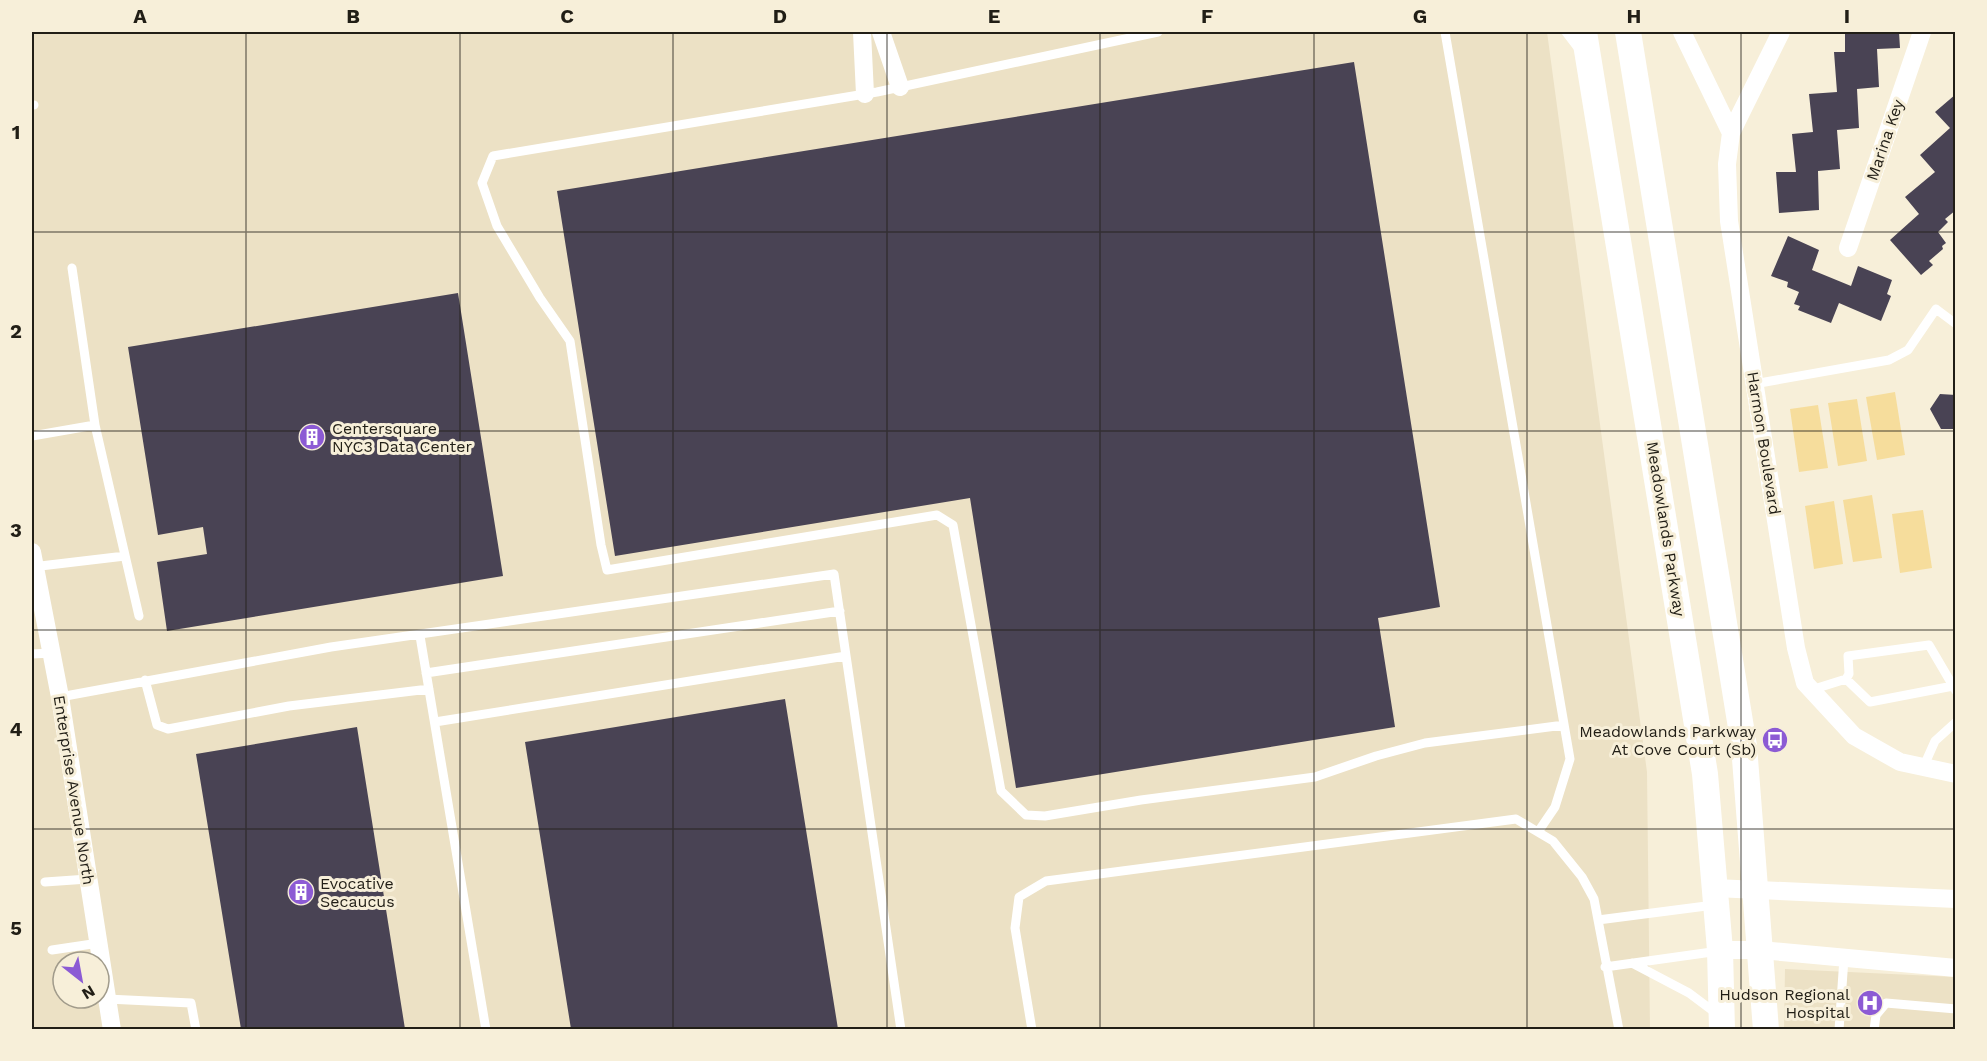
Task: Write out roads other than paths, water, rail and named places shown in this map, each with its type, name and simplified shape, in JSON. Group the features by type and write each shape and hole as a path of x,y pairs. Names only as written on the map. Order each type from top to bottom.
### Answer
{"main road":[{"name":"Meadowlands Parkway","path":"1584,32 1705,774 1720,950 1723,1024"},
{"path":"1628,32 1744,746 1766,1029"}],"street":[{"path":"862,32 865,94"},
{"path":"881,32 900,87"},
{"path":"1682,32 1731,133"},
{"name":"Harmon Boulevard","path":"1781,32 1731,133 1727,164 1729,221 1796,648 1805,682 1854,736 1900,762 1956,774"},
{"name":"Marina Key","path":"1848,248 1922,32"},
{"name":"Enterprise Avenue North","path":"32,562 36,600 52,653 60,697 100,950"},
{"path":"1716,896 1755,889 1956,899"},
{"path":"1720,950 1760,950 1956,968"},
{"name":"Enterprise Avenue North","path":"109,1010 112,1029"}],"lane":[{"path":"1158,32 865,94 493,156 482,183 497,226 540,298 570,341 601,545 607,570 937,515 953,525 1001,791 1026,815 1045,816 1141,800 1315,777 1376,756 1425,744 1564,725"},
{"path":"1445,32 1570,759 1555,807 1538,832"},
{"path":"1566,32 1589,62"},
{"path":"72,268 95,425 139,616"},
{"path":"1754,384 1889,360 1908,350 1936,309 1956,324"},
{"path":"32,435 95,425"},
{"path":"32,562 125,556"},
{"path":"60,697 331,647 420,636 834,574 901,1029"},
{"path":"426,673 840,611"},
{"path":"420,636 486,1029"},
{"path":"1811,690 1846,679 1849,674 1848,656 1929,645 1954,688 1870,702 1846,679"},
{"path":"32,654 52,653"},
{"path":"435,722 846,657"},
{"path":"145,680 157,725 168,729 289,706 429,689"},
{"path":"1923,768 1935,741 1956,722"},
{"path":"1032,1029 1015,928 1019,897 1046,881 1516,819 1553,841 1582,876 1594,899 1605,967 1619,1029"},
{"path":"45,882 88,879"},
{"path":"1598,920 1716,896"},
{"path":"52,950 99,942"},
{"path":"1605,967 1720,950"},
{"path":"1839,1029 1844,958"},
{"path":"1632,963 1689,993 1723,1024"},
{"path":"111,999 191,1003 196,1029"},
{"path":"1874,1029 1875,1015 1886,1003 1956,1009"}],"place":[{"name":"Centersquare NYC3 Data Center","path":"312,437"},
{"name":"Meadowlands Parkway At Cove Court (Sb)","path":"1775,740"},
{"name":"Evocative Secaucus","path":"301,892"},
{"name":"Hudson Regional Hospital","path":"1870,1003"}]}
